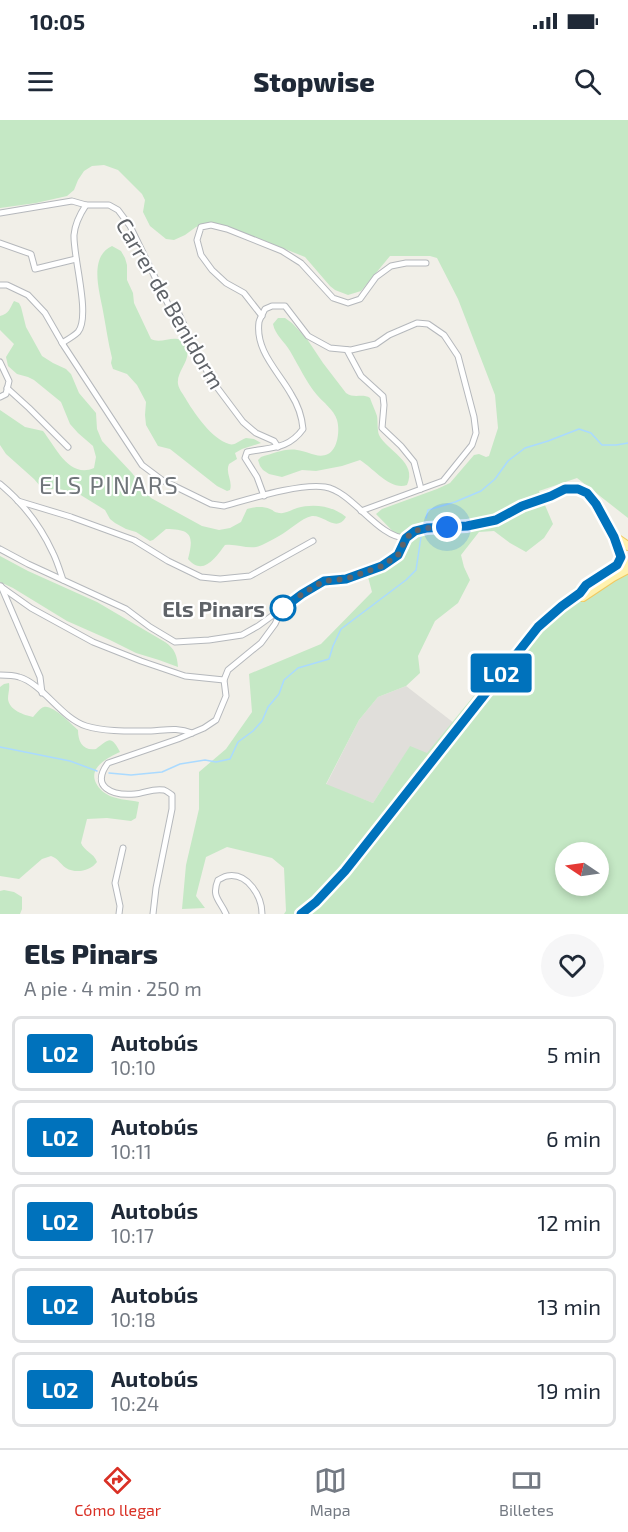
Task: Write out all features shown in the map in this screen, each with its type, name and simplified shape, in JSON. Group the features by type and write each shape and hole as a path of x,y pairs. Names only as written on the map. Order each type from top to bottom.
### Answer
{"main road":[{"path":"614,537 626,558"},
{"path":"301,914 316,902 345,871 538,627 580,593 586,585 626,558"},
{"path":"529,639 570,606 613,577 626,558"}],"street":[{"path":"0,213 72,201 86,205"},
{"name":"Carrer de Benidorm","path":"62,343 78,332 82,318 82,297 74,235 78,219 86,205 109,205 118,210 130,226 168,304 178,314 213,382 243,422 256,433 274,441 278,447"},
{"path":"262,316 244,293 226,283 206,263 197,240 201,227 211,225 227,229 282,251 301,263 333,298 348,303 360,299 376,278 391,266 426,263"},
{"path":"0,243 31,254 35,269 76,259"},
{"path":"0,285 7,285 28,295 45,313 62,343 142,465 162,480 212,504 224,506 302,487 326,487 344,496 398,538 406,538"},
{"path":"264,496 257,477 245,458 247,452 278,447 296,440 303,429 302,418 291,394 269,362 259,339 260,322 265,309 272,306 285,306 308,336 330,348 347,350 376,344 389,335 417,323 428,324 444,335 458,356 476,434 472,445 443,481 361,511"},
{"path":"347,350 361,376 383,396 382,428 414,462 421,489"},
{"path":"0,362 9,381 6,394 0,397"},
{"path":"7,388 68,447"},
{"path":"0,484 28,512 54,553 63,580"},
{"path":"0,549 126,609 175,642 242,635 324,581 346,579 382,566 398,555 406,538 415,531 427,528 467,526 496,520 522,506 565,489 578,489 587,493 596,504 614,537"},
{"path":"18,501 135,540 168,561 201,577 220,579 250,576 313,541"},
{"path":"0,586 31,608 93,642 185,676 224,680"},
{"path":"0,586 40,677 42,693"},
{"path":"153,914 172,809 172,795 166,790 134,794 115,792 105,788 100,781 102,771 108,763 192,733 216,720 226,696 224,680 228,670 261,643 275,624 282,609"},
{"path":"0,675 18,676 32,684 83,726 118,730 183,729 192,733"},
{"path":"119,914 116,883 123,848"},
{"path":"226,914 215,895 218,880 228,875 244,879 254,888 261,903 262,914"}],"shaded area":[{"path":"406,686 454,723 427,754 410,747 373,803 326,785 359,720 378,697"}],"green space":[{"path":"0,120 628,120 628,518 577,478 539,491 553,524 544,538 526,552 494,531 479,532 461,555 470,580 458,603 435,621 418,656 420,673 406,686 378,697 359,720 326,784 373,803 410,746 427,753 518,642 583,580 628,557 628,914 284,914 286,911 284,868 272,858 227,847 206,857 196,896 205,908 182,909 186,865 199,809 199,772 226,749 252,712 249,674 321,644 372,592 368,577 409,548 376,514 382,509 450,483 474,455 489,456 498,428 495,395 458,299 437,258 390,256 361,291 348,295 330,286 305,257 260,239 208,223 174,240 166,239 150,226 143,212 145,200 142,194 118,170 104,165 92,166 84,171 74,190 67,196 0,208"},
{"path":"112,246 121,251 125,258 127,280 133,293 134,303 151,339 160,341 178,339 185,344 187,355 178,384 199,419 216,437 229,444 235,444 246,438 261,443 235,453 237,459 228,467 230,490 227,491 217,486 170,449 158,446 146,425 146,402 137,385 127,374 113,369 97,276 100,258"},
{"path":"14,301 19,303 26,327 42,356 71,374 79,393 96,413 97,429 102,441 132,473 151,498 202,526 219,530 230,528 241,522 247,509 255,507 281,513 303,506 317,506 335,510 346,517 342,522 334,523 317,516 308,517 283,534 257,547 225,545 209,563 199,566 188,559 191,539 186,532 166,529 150,541 115,523 105,510 79,494 40,486 6,454 0,445 0,410 25,427 43,431 64,459 77,469 94,468 96,457 93,446 70,424 61,402 34,380 17,374 8,366 6,357 14,344 0,330 0,316 7,312"},
{"path":"278,318 285,318 292,323 307,339 346,393 370,398 377,416 379,435 405,463 408,470 407,485 395,485 389,482 360,460 316,471 302,470 282,477 263,470 258,460 279,452 292,450 316,455 328,454 336,444 338,434 337,420 333,413 313,390 276,332 273,324"},
{"path":"0,556 97,602 165,642 175,653 178,667 136,653 67,621 0,582"},
{"path":"9,683 9,703 18,711 33,717 44,707 48,707 62,715 78,730 80,742 88,749 96,749 110,740 120,752 101,763 94,777 102,791 108,795 139,802 136,818 131,821 107,818 87,819 81,843 97,862 87,869 70,870 51,856 42,859 19,879 0,876 0,687"},
{"path":"4,890 22,897 20,914 0,914 0,891"}],"waterway":[{"path":"426,518 428,510 481,491 495,479 508,461 525,448 579,429 591,433 602,445 628,443"},
{"path":"109,773 131,775 162,772 180,764 230,759 238,742 262,721 268,707 279,694 284,680 298,668 329,659 341,629 416,570 421,537"},
{"path":"0,747 70,761 97,771"}],"bus line":[{"name":"L02","path":"282,609 324,581 346,579 382,566 398,555 406,538 415,531 427,528 467,526 496,520 522,506 565,489 578,489 587,493 596,504 614,537 621,557 617,565 586,585 580,593 538,627 345,871 316,902 301,914"}],"place":[{"name":"Els Pinars","path":"283,608"}],"district":[{"name":"ELS PINARS","path":"109,484"}],"route":[{"path":"283,608 324,581 346,579 382,566 398,555 406,538 415,531 447,527"}]}
